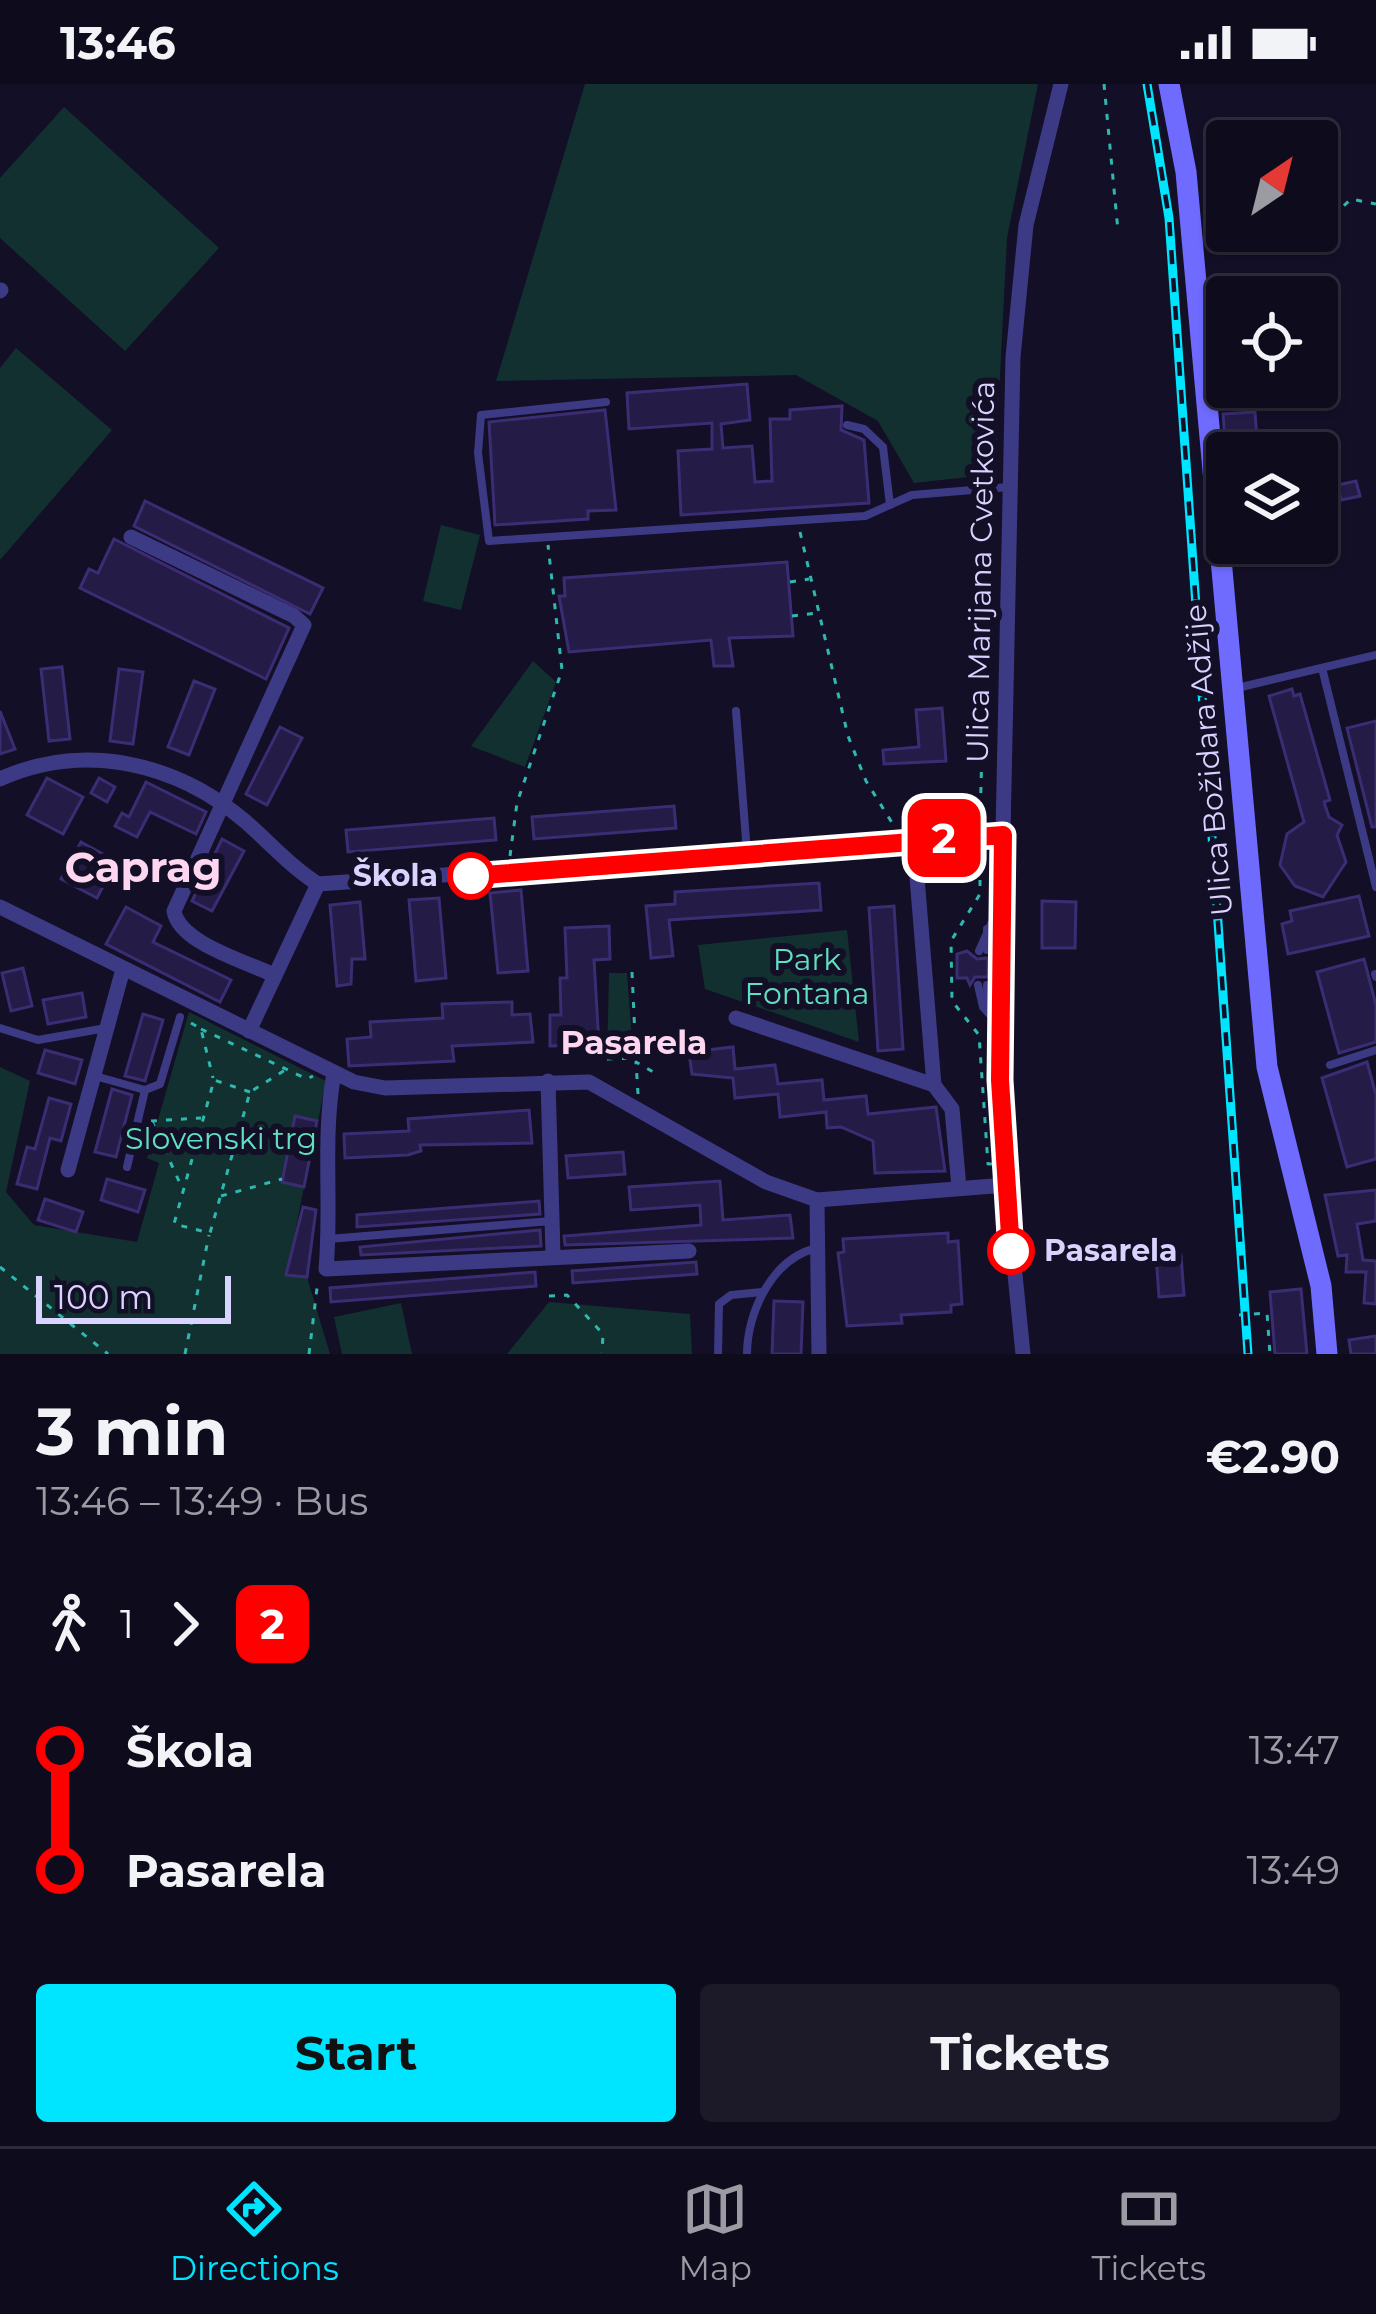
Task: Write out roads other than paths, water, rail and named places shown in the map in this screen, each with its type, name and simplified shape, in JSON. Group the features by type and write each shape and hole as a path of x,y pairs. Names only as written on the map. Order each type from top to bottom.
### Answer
{"main road":[{"name":"Ulica Božidara Adžije","path":"1169,84 1186,172 1267,1067 1316,1263 1327,1354"}],"street":[{"name":"Ulica Marijana Cvetkovića","path":"1024,1354 994,1018 1003,835 1013,356 1023,242 1060,84"},
{"path":"131,537 295,616 304,626 174,911 176,922 274,975"},
{"path":"0,779 38,766 106,760 167,774 224,806 318,884 1003,835"},
{"path":"909,842 934,1085 952,1109 959,1188"},
{"path":"249,1031 318,884"},
{"path":"0,908 334,1073 386,1088 548,1081 598,1085 766,1182 817,1200 1006,1185"},
{"path":"68,1170 123,969"},
{"path":"736,1018 934,1085"},
{"path":"334,1073 325,1137 332,1215 326,1269 553,1254 689,1251"},
{"path":"548,1081 553,1254"},
{"path":"817,1200 819,1354"}],"lane":[{"path":"606,402 491,410 478,419 487,539 866,516 912,495 1011,487"},
{"path":"847,425 864,429 883,446 890,505"},
{"path":"1233,689 1376,656"},
{"path":"1322,668 1376,887"},
{"path":"736,711 747,855"},
{"path":"983,950 986,928 1000,904"},
{"path":"982,985 994,1018"},
{"path":"94,1076 145,1090 160,1084 181,1017"},
{"path":"0,1028 38,1040 107,1028"},
{"path":"1330,1065 1376,1050"},
{"path":"127,1166 145,1090"},
{"path":"328,1239 554,1220"},
{"path":"747,1354 749,1317 763,1292 798,1256 818,1248"},
{"path":"718,1354 719,1304 731,1294 763,1292"}],"railway":[{"path":"1147,84 1169,218 1248,1354"}],"place":[{"name":"Škola","path":"471,876"},
{"name":"Pasarela","path":"1011,1251"}],"district":[{"name":"Caprag","path":"143,867"},
{"name":"Pasarela","path":"634,1042"}],"park label":[{"name":"Park Fontana","path":"807,977"},
{"name":"Slovenski trg","path":"221,1139"}]}
